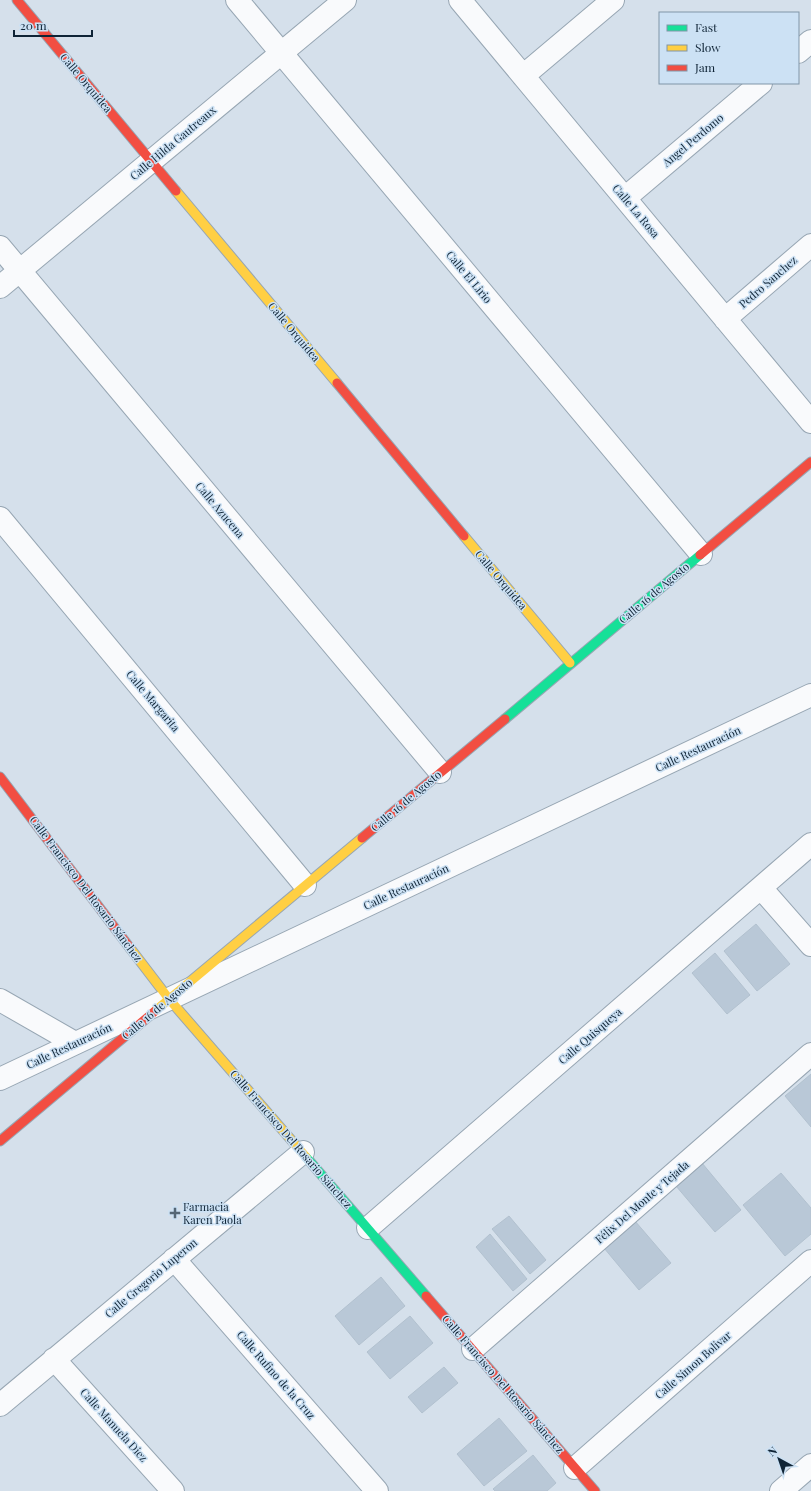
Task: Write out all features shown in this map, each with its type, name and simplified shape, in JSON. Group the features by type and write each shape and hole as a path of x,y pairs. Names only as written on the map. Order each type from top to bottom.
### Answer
{"street":[{"name":"Calle Orquidea","path":"18,0 570,663"},
{"name":"Calle El Lirio","path":"237,0 701,554"},
{"name":"Calle Hilda Gautreaux","path":"0,287 345,0"},
{"name":"Calle La Rosa","path":"460,0 811,422"},
{"path":"523,76 613,0"},
{"path":"799,51 811,41"},
{"name":"Angel Perdomo","path":"625,198 761,84"},
{"name":"Pedro Sanchez","path":"725,318 811,244"},
{"name":"Calle Azucena","path":"0,247 440,772"},
{"name":"Calle 16 de Agosto","path":"0,1141 811,462"},
{"name":"Calle Margarita","path":"0,518 305,885"},
{"name":"Calle Restauración","path":"0,1079 811,695"},
{"name":"Calle Francisco Del Rosario Sánchez","path":"0,777 169,999 595,1491"},
{"name":"Calle Quisqueya","path":"368,1228 811,844"},
{"path":"762,888 811,946"},
{"path":"0,1000 75,1043"},
{"name":"Félix Del Monte y Tejada","path":"473,1350 811,1054"},
{"name":"Calle Gregorio Luperon","path":"0,1405 303,1152"},
{"name":"Calle Rufino de la Cruz","path":"174,1259 377,1491"},
{"name":"Calle Simon Bolivar","path":"575,1468 811,1262"},
{"name":"Calle Manuela Diez","path":"54,1359 173,1491"},
{"path":"781,1491 811,1465"}],"building":[{"path":"756,924 790,964 757,991 724,951"},
{"path":"715,953 750,995 727,1014 692,973"},
{"path":"811,1074 811,1127 785,1096"},
{"path":"702,1163 741,1210 715,1232 676,1186"},
{"path":"781,1173 811,1208 811,1234 785,1256 743,1205"},
{"path":"509,1216 546,1260 530,1274 492,1229"},
{"path":"635,1221 671,1263 639,1290 604,1248"},
{"path":"490,1234 527,1279 513,1291 476,1247"},
{"path":"381,1277 405,1306 359,1345 335,1316"},
{"path":"410,1316 433,1343 390,1379 367,1352"},
{"path":"444,1367 458,1383 422,1413 408,1397"},
{"path":"499,1418 527,1451 484,1486 457,1454"},
{"path":"533,1455 556,1483 547,1491 495,1491 493,1489"}],"traffic: fast":[{"path":"505,719 700,555"},
{"path":"306,1157 426,1296"}],"traffic: slow":[{"path":"176,191 337,383"},
{"path":"464,536 570,663"},
{"path":"155,1011 362,838"},
{"path":"130,948 169,999 306,1157"}],"traffic: jam":[{"path":"17,0 176,191"},
{"path":"337,383 464,536"},
{"path":"700,555 811,462"},
{"path":"362,838 505,719"},
{"path":"0,777 130,948"},
{"path":"0,1141 155,1011"},
{"path":"426,1296 595,1491"}],"place":[{"name":"Farmacia Karen Paola","path":"175,1213"}]}
